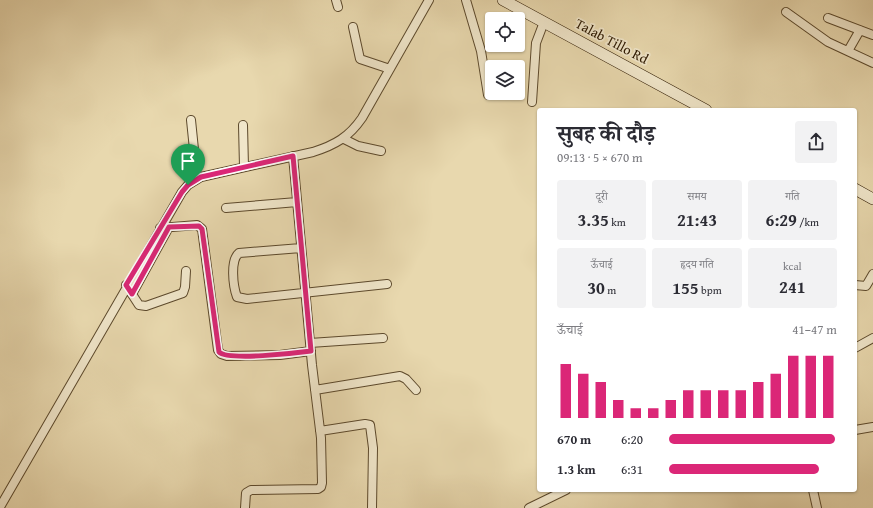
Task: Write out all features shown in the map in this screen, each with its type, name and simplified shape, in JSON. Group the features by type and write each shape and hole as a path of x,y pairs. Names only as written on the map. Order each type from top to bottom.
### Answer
{"main road":[{"name":"Talab Tillo Rd","path":"503,0 702,108"},
{"path":"857,190 873,199"}],"street":[{"path":"347,141 429,0"},
{"path":"466,0 479,45 485,78"},
{"path":"786,12 822,38 873,63"},
{"path":"828,18 873,35"},
{"path":"532,102 536,44 544,22"},
{"path":"353,27 360,59 390,69"},
{"path":"848,51 860,30"},
{"path":"190,120 197,179"},
{"path":"243,125 244,167"},
{"path":"0,507 130,290 165,228 182,192 197,179 293,156 347,141 382,151"},
{"path":"245,508 246,493 251,490 318,489 321,487 322,468 320,431 310,347 293,156"},
{"path":"226,208 297,202"},
{"path":"165,228 198,225 202,229 218,350 221,354 227,356 280,355 310,347 383,338"},
{"path":"301,248 239,253 234,261 236,297 242,299 306,294 386,284"},
{"path":"130,290 139,305 144,306 180,294 185,287 186,272"},
{"path":"857,285 866,286 873,274"},
{"path":"857,347 873,338"},
{"path":"315,390 400,376 406,378 416,390"},
{"path":"320,431 365,424 370,425 373,448 372,508"},
{"path":"857,430 873,427"},
{"path":"529,508 562,492"},
{"path":"813,492 817,508"}],"route":[{"path":"293,156 311,351 272,355 227,356 219,352 202,229 198,225 169,227 132,294 126,285 174,203 188,185 201,177 293,156"}]}
